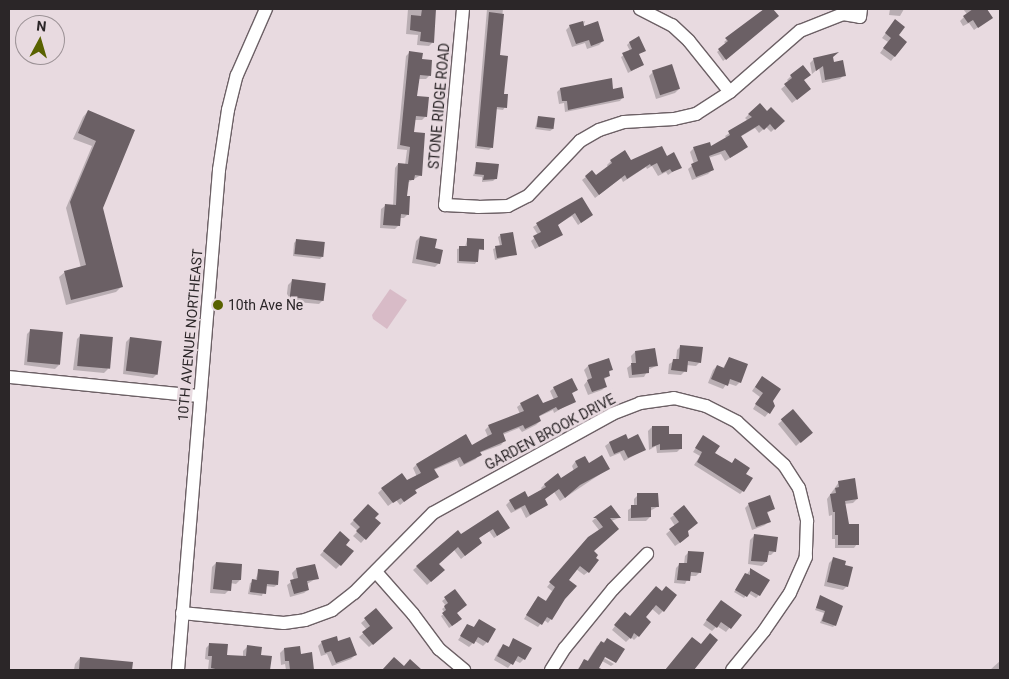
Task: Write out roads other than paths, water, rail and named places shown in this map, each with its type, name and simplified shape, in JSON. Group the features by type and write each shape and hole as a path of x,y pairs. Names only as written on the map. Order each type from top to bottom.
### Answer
{"street":[{"name":"10TH AVENUE NORTHEAST","path":"178,670 200,396 224,136 237,75 266,9"},
{"name":"STONE RIDGE ROAD","path":"463,9 446,205 478,208 508,206 528,196 580,141 599,130 624,122 674,119 696,114 730,92"},
{"path":"640,9 672,25 688,41 730,92 800,31 843,14 860,13"},
{"path":"9,378 200,396"},
{"name":"GARDEN BROOK DRIVE","path":"182,613 284,623 305,620 332,610 354,593 376,572 432,514 612,414 640,402 674,398 706,406 737,422 784,465 799,488 807,521 806,557 790,593 734,670"},
{"path":"551,670 565,648 607,596 647,554"},
{"path":"376,572 413,614 439,649 464,670"}],"place":[{"name":"10th Ave Ne","path":"218,305"}]}
